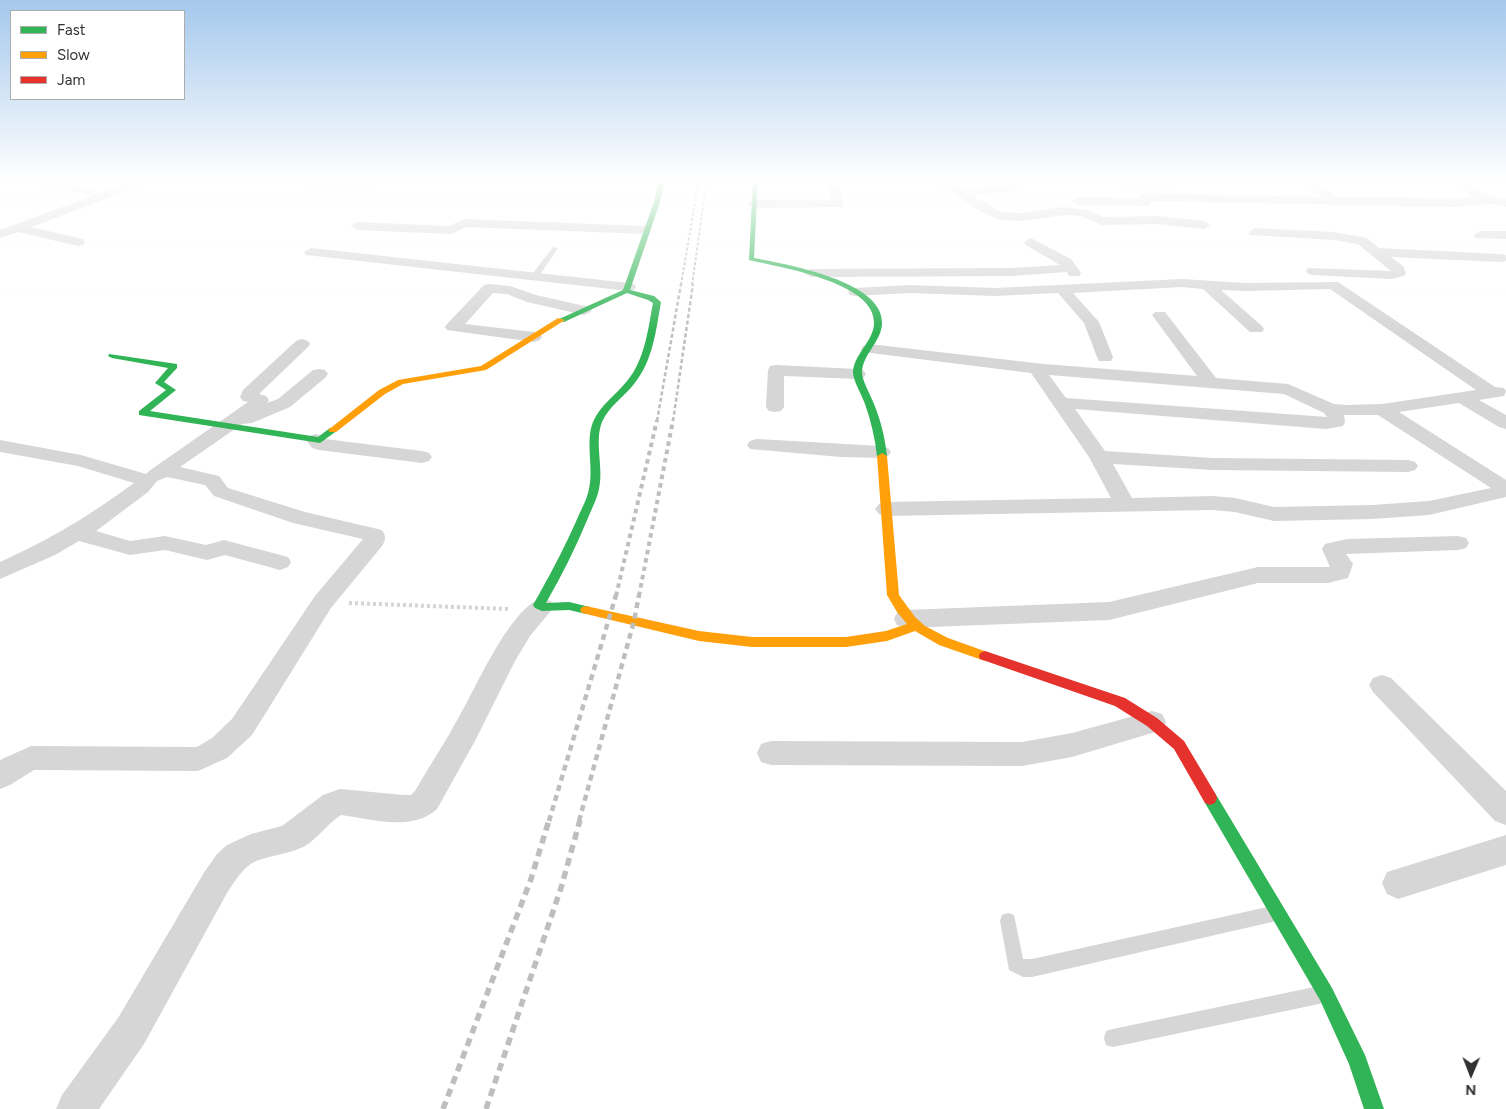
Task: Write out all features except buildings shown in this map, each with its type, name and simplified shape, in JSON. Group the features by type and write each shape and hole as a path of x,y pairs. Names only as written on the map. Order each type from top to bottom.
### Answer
{"street":[{"path":"30,231 78,242"},
{"path":"316,440 382,392 401,382 483,368 566,318 628,289 646,231"},
{"path":"751,231 751,259 811,273 845,286 873,308 878,320 872,343 861,360 857,374 873,408 881,452 893,595 901,612 910,623 931,637 1120,702 1152,722 1179,745 1326,994 1358,1062 1374,1109"},
{"path":"855,292 910,289 986,293 1156,284 1206,284 1247,287 1298,276 1390,275 1399,273 1398,269 1369,244 1352,238 1256,232"},
{"path":"1480,235 1506,234"},
{"path":"1031,242 1066,262 1084,288"},
{"path":"76,1109 131,1031 216,882 230,862 252,848 291,838 306,828 332,804 340,802 404,809 418,807 426,800 463,736 507,652 540,608 540,601 566,558 594,491 597,479 597,424 601,414 626,390 637,374 647,344 656,302 651,298 628,289 311,252"},
{"path":"1378,252 1501,258"},
{"path":"811,273 1011,272 1071,268"},
{"path":"1298,276 1340,288 1396,330 1499,392"},
{"path":"1206,284 1256,329"},
{"path":"534,336 453,327 489,288 510,290 532,299 584,310"},
{"path":"1062,289 1091,322 1105,357"},
{"path":"1160,315 1210,382"},
{"path":"0,571 47,550 77,533 230,424 259,402 260,400 249,397 249,394 302,344"},
{"path":"869,349 1036,368 1288,389 1331,409 1364,411 1499,392"},
{"path":"112,356 174,366 159,383 172,390 142,413 230,424 316,440 319,444 422,457"},
{"path":"1036,368 1099,458 1125,504"},
{"path":"775,407 776,370 857,374"},
{"path":"230,424 254,417 278,406 319,374"},
{"path":"1461,397 1506,423"},
{"path":"1061,403 1326,423 1336,422 1336,417 1331,409"},
{"path":"1382,409 1506,490"},
{"path":"757,445 881,452"},
{"path":"0,446 156,476 212,480 221,492 283,512 374,535 371,547 323,602 242,727 228,743 214,753 198,758 31,758 0,776"},
{"path":"1099,458 1213,464 1408,466"},
{"path":"886,509 1212,503 1235,505 1274,514 1362,512 1429,508 1506,490"},
{"path":"77,533 130,548 165,543 207,553 224,547 280,562"},
{"path":"540,608 569,606 700,636 748,642 824,644 857,641 898,633 910,623 1109,611 1258,575 1328,574 1340,572 1342,564 1334,556 1333,549 1347,546 1458,543"},
{"path":"1382,685 1506,811"},
{"path":"771,753 1022,754 1083,743 1152,722"},
{"path":"1398,883 1506,850"}],"lane":[{"path":"534,277 555,248"},
{"path":"1008,921 1015,964 1023,968 1032,968 1279,913"},
{"path":"1113,1038 1326,994"}],"path":[{"path":"323,602 540,608"}],"railway":[{"path":"681,285 690,231"},
{"path":"692,285 700,231"},
{"path":"657,421 681,284"},
{"path":"673,421 693,284"},
{"path":"616,596 657,420"},
{"path":"639,596 673,420"},
{"path":"549,821 616,595"},
{"path":"579,821 634,621 639,595"},
{"path":"443,1109 531,879 549,820"},
{"path":"486,1109 561,888 580,820"}],"traffic: fast":[{"path":"561,320 626,291 647,231"},
{"path":"752,231 751,259 825,277 861,295 873,306 878,320 877,331 860,363 857,374 873,414 879,434 882,456"},
{"path":"586,610 569,606 542,607 539,605 566,558 594,491 597,473 595,439 597,423 604,410 631,382 640,368 650,341 657,302 651,298 626,291"},
{"path":"112,356 174,366 159,383 172,390 142,413 320,440 333,430"},
{"path":"1210,798 1326,994 1358,1062 1374,1109"}],"traffic: slow":[{"path":"333,430 382,392 401,382 483,368 561,320"},
{"path":"882,456 893,595 901,609 920,629 944,642 985,656"},
{"path":"586,610 699,636 752,642 846,642 887,636 913,627"}],"traffic: jam":[{"path":"985,656 1120,702 1152,722 1179,745 1210,798"}]}
